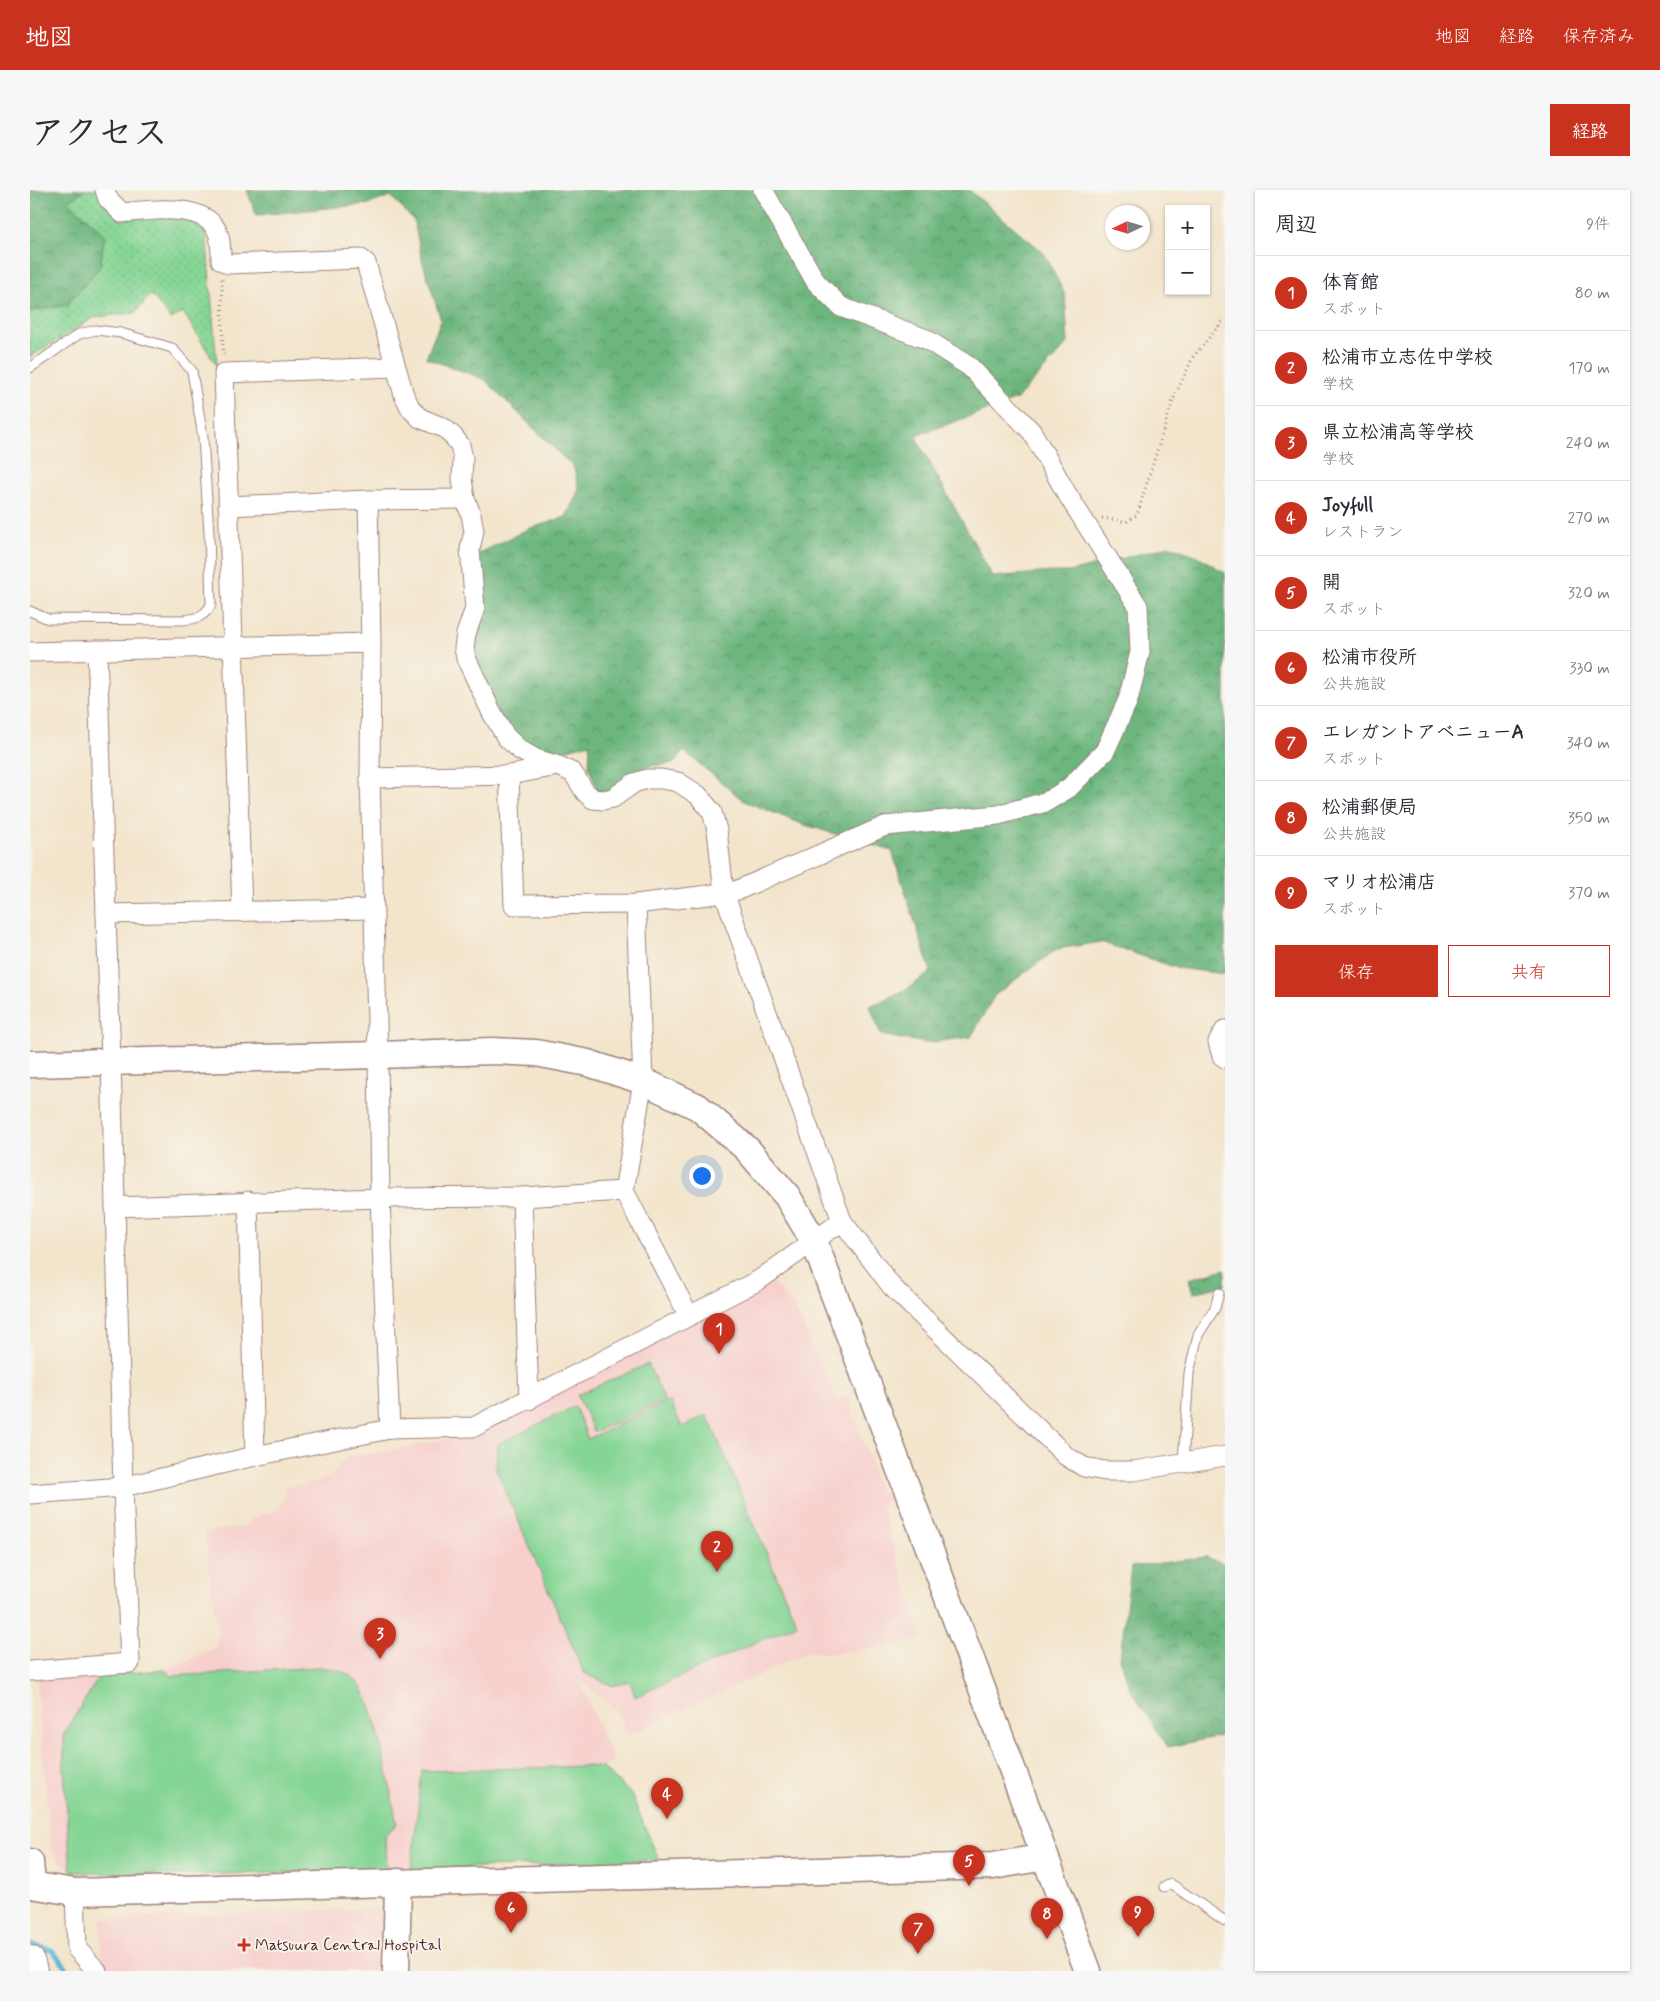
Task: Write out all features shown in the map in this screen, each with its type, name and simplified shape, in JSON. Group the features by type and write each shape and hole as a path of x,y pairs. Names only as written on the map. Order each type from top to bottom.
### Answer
{"highway":[{"path":"30,1960 33,1971"}],"street":[{"path":"105,190 108,199 122,213 151,210 193,212 203,216 210,222 219,236 222,260 228,264 361,259 366,263 404,395 411,409 426,421 444,428 454,436 460,445 463,458 462,479 465,499 471,514 474,531 470,549 474,608 464,648 466,658 491,711 506,737 520,750 536,759 559,766 573,773 585,792 593,799 613,798 634,783 647,779 678,782 698,795 712,812 717,830 724,893 842,1222 892,1287 1066,1456 1084,1467 1105,1472 1133,1471 1225,1456"},
{"path":"510,775 514,904 636,904 738,890 886,826 998,815 1046,802 1069,788 1105,751 1128,700 1140,652 1138,606 1067,494 1032,432 970,367 926,339 842,307 816,282 763,190"},
{"path":"242,912 233,646 221,604 228,506 224,374 396,367"},
{"path":"228,506 368,500 465,499"},
{"path":"368,500 370,778 380,1198 390,1429"},
{"path":"30,652 370,643"},
{"path":"30,1671 130,1663 122,1487 111,1061 97,650"},
{"path":"370,778 510,775 559,766"},
{"path":"636,904 642,1081 624,1191 690,1316"},
{"path":"106,914 374,909"},
{"path":"1225,1030 1218,1042 1222,1056 1225,1058"},
{"path":"30,1064 492,1051 536,1053 588,1063 642,1081 698,1107 747,1149 788,1196 814,1241 1088,1971"},
{"path":"115,1206 248,1201 522,1196 624,1191"},
{"path":"522,1196 529,1400"},
{"path":"248,1201 255,1456"},
{"path":"30,1494 122,1487 255,1456 390,1429 474,1427 760,1280 842,1222"},
{"path":"30,1878 75,1892 993,1866 1045,1857"},
{"path":"396,1971 398,1882"},
{"path":"75,1892 77,1949 97,1971"}],"lane":[{"path":"30,368 80,334 96,330 121,333 172,348 192,370 203,437 209,533 221,604 196,619 183,620 48,620 30,611"},
{"path":"1184,1462 1189,1373 1198,1335 1215,1308 1219,1293"},
{"path":"1164,1886 1171,1884 1225,1921"}],"path":[{"path":"222,260 224,374"},
{"path":"1096,514 1104,519 1126,522 1137,515 1173,400 1193,357 1225,320"}],"shaded area":[{"path":"772,1281 795,1309 827,1376 836,1400 847,1395 880,1492 889,1489 892,1499 881,1504 922,1640 835,1654 808,1652 628,1736 617,1711 579,1679 613,1760 603,1768 631,1794 659,1860 411,1870 187,1875 71,1871 51,1852 36,1679 165,1670 215,1648 220,1631 214,1611 205,1532 246,1526 250,1520 280,1508 287,1486 305,1485 331,1476 347,1456 382,1453 458,1436"},
{"name":"Matsuura Central Hospital","path":"376,1908 386,1917 386,1971 102,1970 101,1919"}],"green space":[{"path":"30,190 83,190 68,202 105,234 100,267 67,305 30,311"},
{"path":"83,190 104,190 120,220 153,215 191,221 206,232 217,366 183,312 171,319 151,294 135,313 95,317 30,357 30,311 67,305 105,234 68,202"},
{"path":"247,190 969,190 1044,253 1065,295 1068,343 1017,399 915,436 993,577 1070,572 1170,546 1198,556 1225,573 1225,974 1177,968 1101,942 1057,949 995,995 971,1037 925,1043 881,1035 870,1006 907,989 931,972 892,851 802,824 744,801 684,751 674,763 644,767 611,791 598,792 589,767 590,743 546,755 521,743 501,720 474,662 471,634 484,622 476,555 528,529 566,517 579,489 574,468 484,379 426,358 441,320 422,260 414,221 391,196 369,204 256,215"},
{"path":"1225,1269 1225,1285 1193,1293 1189,1279"},
{"path":"648,1364 665,1401 594,1432 577,1395"},
{"path":"670,1401 682,1427 707,1415 797,1624 635,1697 630,1681 613,1686 584,1673 496,1469 498,1444 575,1406 588,1439"},
{"path":"1206,1557 1225,1564 1225,1735 1168,1747 1130,1689 1120,1658 1131,1567"},
{"path":"319,1667 340,1671 353,1678 364,1693 371,1709 382,1749 397,1824 385,1835 386,1870 187,1875 71,1871 64,1770 64,1734 100,1675 165,1670 172,1676"},
{"path":"588,1766 603,1768 631,1794 659,1860 411,1870 422,1771"}],"waterway":[{"path":"30,1945 52,1950 69,1971"}],"place":[{"name":"体育館","path":"719,1354"},
{"name":"松浦市立志佐中学校","path":"717,1572"},
{"name":"県立松浦高等学校","path":"380,1659"},
{"name":"Joyfull","path":"667,1819"},
{"name":"開","path":"969,1886"},
{"name":"松浦市役所","path":"511,1933"},
{"name":"マリオ松浦店","path":"1138,1937"},
{"name":"松浦郵便局","path":"1047,1939"},
{"name":"Matsuura Central Hospital","path":"244,1945"},
{"name":"エレガントアベニューA","path":"918,1954"}]}
